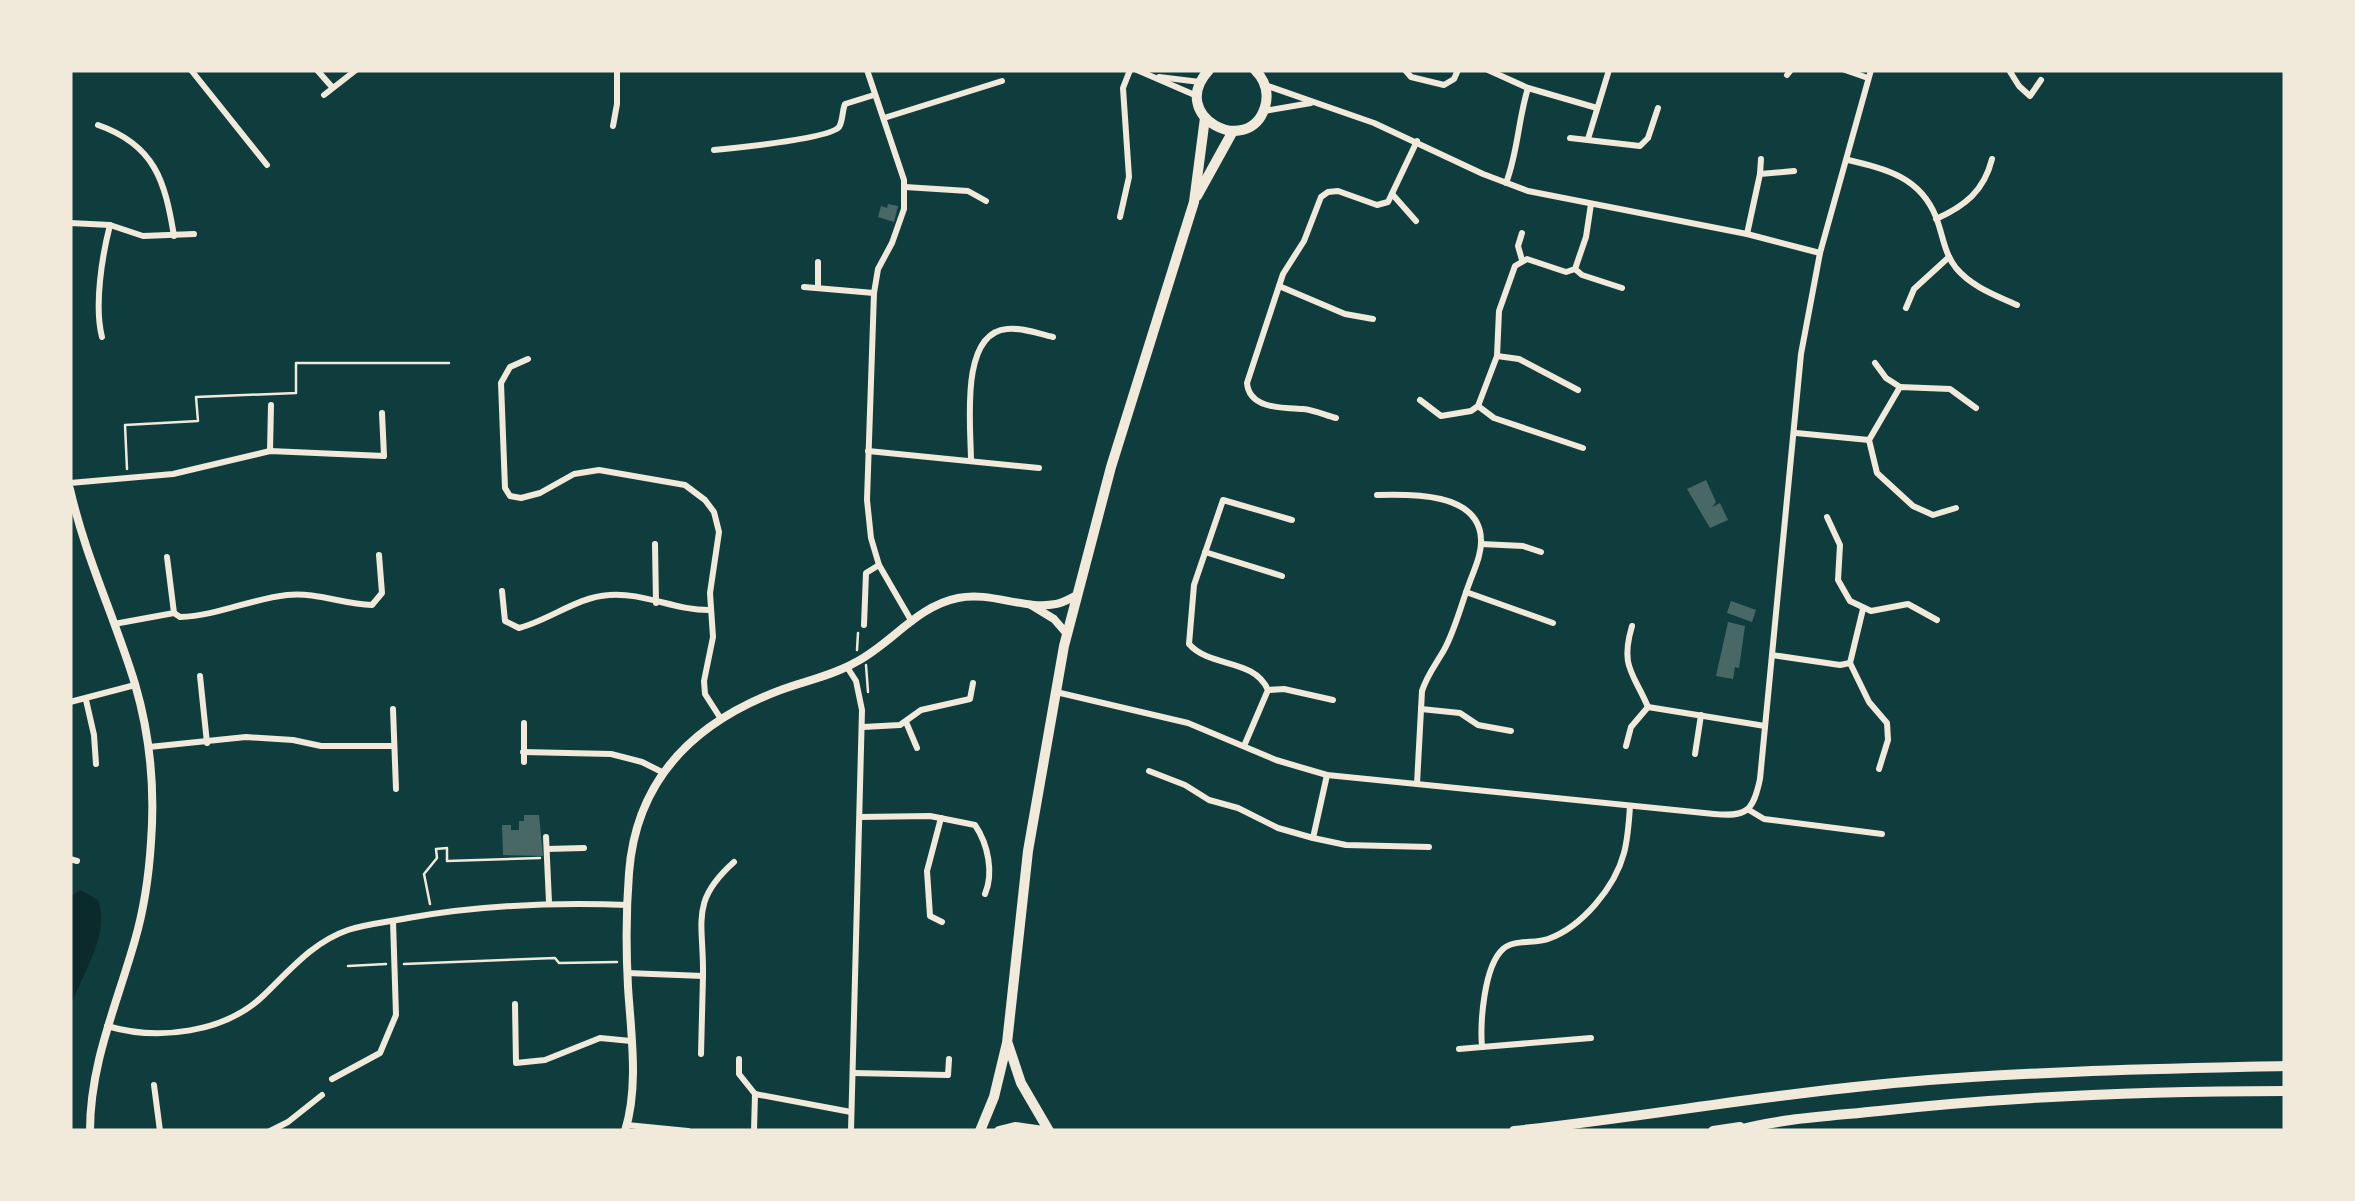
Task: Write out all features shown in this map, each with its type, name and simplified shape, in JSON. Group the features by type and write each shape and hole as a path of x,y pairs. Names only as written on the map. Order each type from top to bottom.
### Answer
{"main road":[{"path":"980,1131 994,1097 1007,1044 1028,851 1067,634 1111,467 1194,202 1205,118 1197,96 1200,82 1209,70"},
{"path":"1205,118 1223,130 1251,126 1264,112 1267,94 1255,70"},
{"path":"1194,202 1234,131"},
{"path":"1007,1044 1046,1131"},
{"path":"1552,1131 1754,1098 1904,1082 2048,1072 2285,1066"},
{"path":"1713,1131 1918,1107 2049,1098 2285,1091"},
{"path":"1514,1131 1602,1122"},
{"path":"1736,1131 1761,1124"},
{"path":"999,1131 1015,1127 1046,1131"}],"street":[{"path":"190,70 267,166"},
{"path":"317,70 332,87"},
{"path":"324,95 356,70"},
{"path":"612,126 618,104 617,70"},
{"path":"867,70 905,187 904,209 878,269 874,293 868,512 879,565 912,622"},
{"path":"1120,217 1129,177 1123,88 1133,70 1197,96"},
{"path":"1405,70 1411,77 1444,85 1454,80 1458,70"},
{"path":"1488,70 1528,88 1597,108"},
{"path":"1588,139 1609,70"},
{"path":"1055,692 1170,718 1276,760 1327,775 1734,816 1748,810 1760,780 1802,354 1820,253 1870,74 1845,70"},
{"path":"2010,70 2018,86 2030,96 2040,80"},
{"path":"1153,76 1200,82"},
{"path":"884,118 1002,81"},
{"path":"1265,85 1374,122 1506,184 1820,253"},
{"path":"1506,184 1528,88"},
{"path":"714,150 832,132 840,124 844,104 874,95"},
{"path":"1264,112 1312,103"},
{"path":"1570,138 1640,146 1648,138 1658,108"},
{"path":"98,125 127,138 154,166 167,194 174,236"},
{"path":"1336,418 1278,408 1248,394 1247,383 1280,286 1324,195 1338,192 1381,205 1393,195 1417,141"},
{"path":"1747,234 1761,159"},
{"path":"1848,160 1906,179 1923,194 1949,257 1959,271 1977,286 2017,304"},
{"path":"1936,218 1959,209 1973,196 1984,182 1992,160"},
{"path":"1760,174 1794,171"},
{"path":"905,187 968,192 986,201"},
{"path":"1393,195 1416,221"},
{"path":"1575,269 1586,237 1591,204"},
{"path":"70,223 110,225 142,236 194,234"},
{"path":"102,337 97,311 110,225"},
{"path":"1522,233 1518,246 1522,260"},
{"path":"1906,308 1914,290 1949,257"},
{"path":"1420,400 1441,416 1471,411 1478,406 1496,356 1499,310 1513,270 1522,260 1566,272 1575,269"},
{"path":"818,262 818,287"},
{"path":"1575,269 1622,288"},
{"path":"1280,286 1345,314 1373,318"},
{"path":"804,287 874,293"},
{"path":"971,461 974,358 980,346 990,335 1005,329 1053,337"},
{"path":"1496,356 1519,359 1578,390"},
{"path":"528,359 510,367 502,383 504,488 513,497 528,497 574,474 599,470 693,489 710,506 719,532 710,610 713,638 704,681 705,694 720,720"},
{"path":"1875,363 1886,378 1900,387 1950,388 1976,408"},
{"path":"1900,387 1868,440 1877,473 1913,506 1933,514 1956,508"},
{"path":"270,404 270,451"},
{"path":"1478,406 1494,418 1583,448"},
{"path":"90,1131 92,1084 136,936 147,882 153,803 149,748 135,685 92,566 70,486 173,474 270,451 384,456 382,413"},
{"path":"1796,433 1868,440"},
{"path":"868,451 1039,468"},
{"path":"1377,496 1415,495 1445,500 1472,515 1480,528 1481,544 1466,592 1446,647 1426,677 1417,784"},
{"path":"1268,690 1259,675 1201,654 1188,644 1194,585 1223,500 1292,520"},
{"path":"1826,517 1840,545 1838,572 1841,588 1850,601 1863,609 1878,611 1908,604 1937,620"},
{"path":"655,544 656,603"},
{"path":"1481,544 1523,546 1541,552"},
{"path":"1205,552 1282,576"},
{"path":"114,624 174,613 198,617 290,594 314,594 372,605 382,593 379,555"},
{"path":"167,556 174,613"},
{"path":"864,625 866,573 879,565"},
{"path":"502,591 506,621 519,628 606,595 624,594 710,610"},
{"path":"1466,592 1552,623"},
{"path":"688,1131 626,1128 631,1041 627,973 629,871 646,804 662,772 679,752 720,720 770,694 847,667 931,608 972,596 1056,604 1077,595"},
{"path":"1028,603 1054,619 1067,634"},
{"path":"1863,609 1850,663 1869,702 1887,723 1888,740 1879,769"},
{"path":"1632,626 1626,645 1628,670 1648,707"},
{"path":"1772,655 1840,665 1850,663"},
{"path":"847,667 860,693 862,727 851,1131"},
{"path":"200,676 208,743"},
{"path":"862,727 891,727 922,710 974,702 972,683"},
{"path":"70,702 135,685"},
{"path":"1268,690 1284,688 1332,700"},
{"path":"1244,746 1268,690"},
{"path":"86,700 96,764"},
{"path":"1648,707 1765,726"},
{"path":"1626,746 1631,726 1648,707"},
{"path":"393,709 396,789"},
{"path":"1421,709 1460,712 1478,725 1511,732"},
{"path":"1695,754 1701,715"},
{"path":"906,722 918,748"},
{"path":"524,723 524,762"},
{"path":"149,748 241,737 321,746 394,746"},
{"path":"523,752 611,754 662,772"},
{"path":"1149,771 1185,785 1209,800 1313,838 1346,845 1428,847"},
{"path":"1313,838 1327,775"},
{"path":"1482,1046 1480,1008 1498,955 1508,946 1547,940 1566,930 1591,908 1621,862 1630,806"},
{"path":"1748,810 1764,819 1882,834"},
{"path":"860,817 942,818 971,823 979,830 988,856 989,884 985,894"},
{"path":"942,818 929,860 927,889 930,916 942,922"},
{"path":"546,837 550,902"},
{"path":"547,853 584,848"},
{"path":"700,1054 704,899 714,879 734,862"},
{"path":"107,1026 148,1035 220,1022 262,997 317,946 346,930 484,906 550,902 628,905"},
{"path":"332,1079 380,1053 396,1014 394,921"},
{"path":"627,973 703,976"},
{"path":"516,1004 516,1063 545,1060 600,1038 631,1041"},
{"path":"1459,1049 1591,1038"},
{"path":"854,1073 948,1075 949,1058"},
{"path":"739,1059 739,1074 755,1094 754,1131"},
{"path":"154,1085 160,1131"},
{"path":"755,1094 852,1112"},
{"path":"270,1131 322,1095"}],"path":[{"path":"128,479 126,424 198,421 196,397 296,393 296,363 449,363"},
{"path":"431,906 424,874 436,858 436,849 447,848 447,861 547,853"},
{"path":"348,966 554,958 560,963 617,962"}],"water":[{"path":"80,890 98,900 101,926 70,1008 70,897"}],"building":[{"path":"888,204 898,206 894,222 878,217 881,206 887,208"},
{"path":"1706,480 1716,502 1712,507 1720,503 1728,520 1710,528 1687,489"},
{"path":"1731,601 1756,610 1752,622 1727,613"},
{"path":"1728,622 1745,626 1739,668 1735,667 1733,679 1716,676"},
{"path":"524,815 539,815 543,856 503,855 502,825 519,830"}]}
